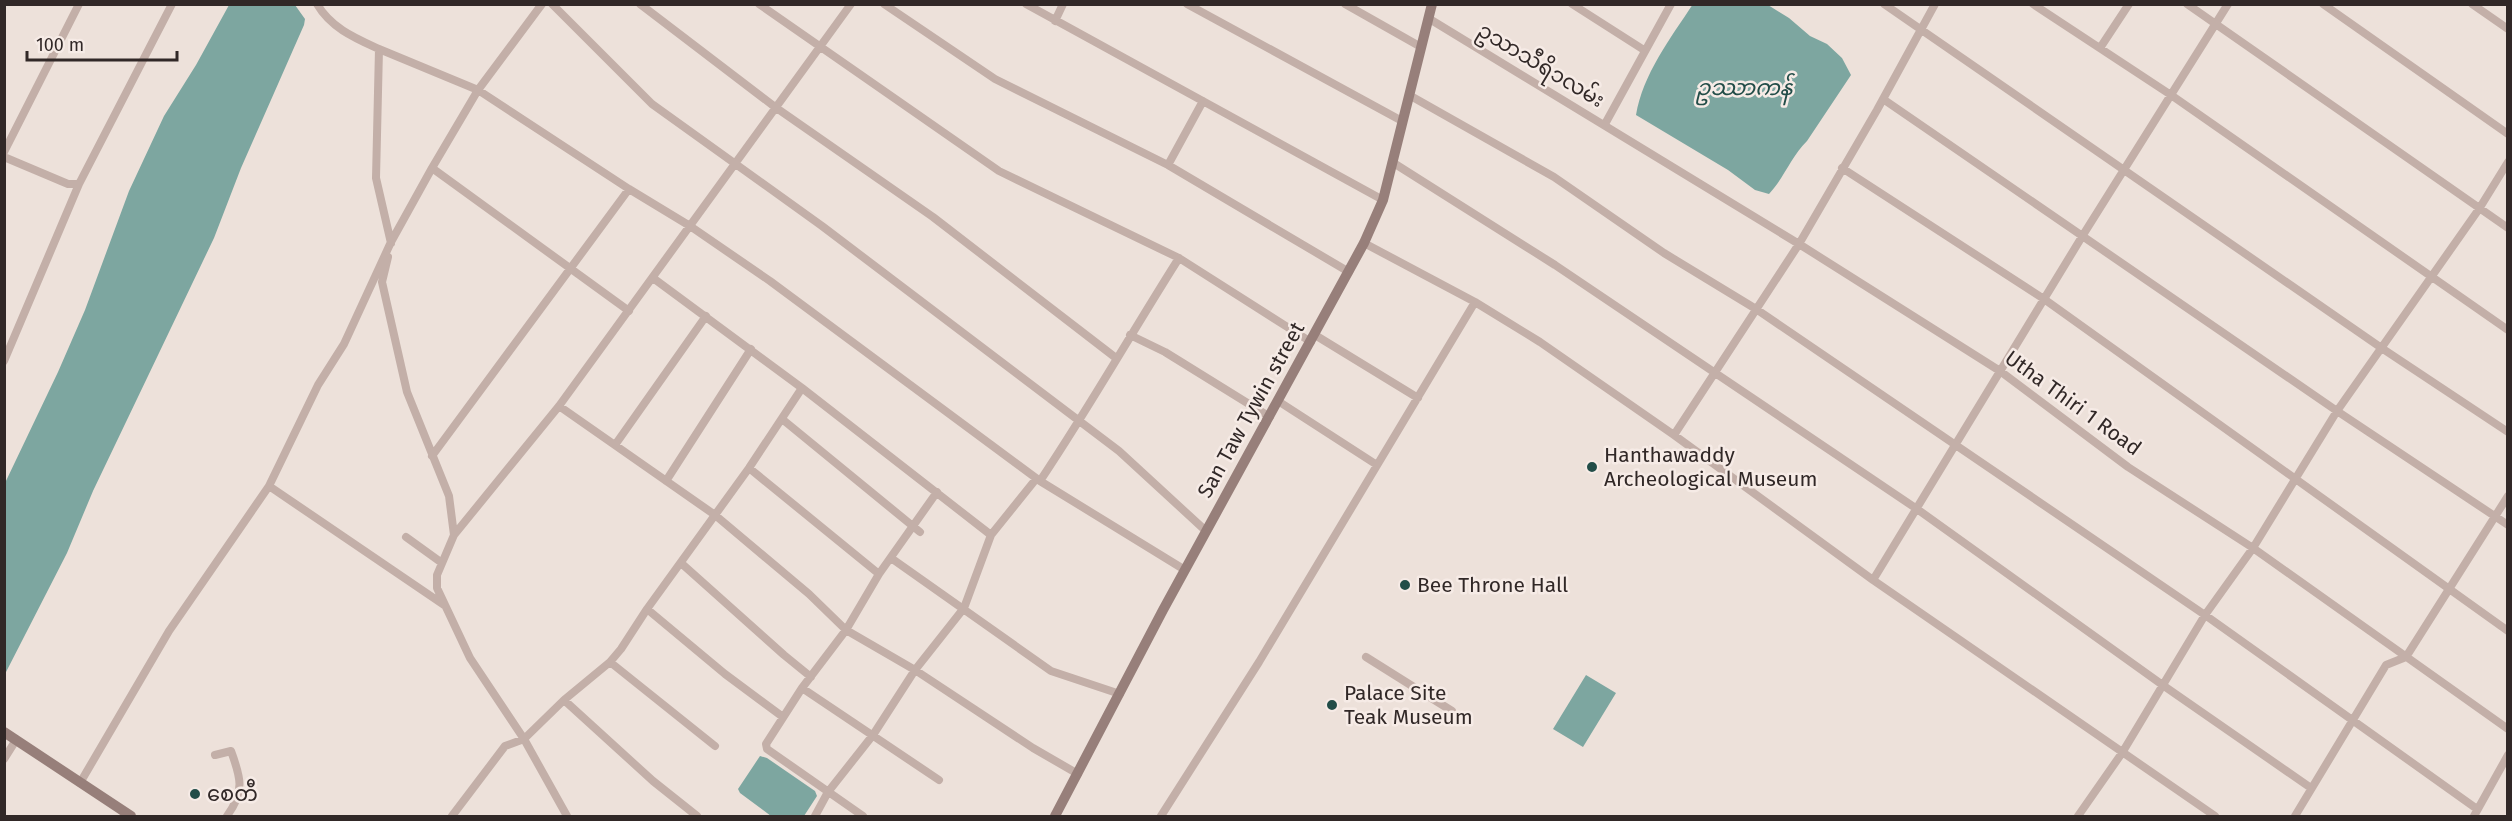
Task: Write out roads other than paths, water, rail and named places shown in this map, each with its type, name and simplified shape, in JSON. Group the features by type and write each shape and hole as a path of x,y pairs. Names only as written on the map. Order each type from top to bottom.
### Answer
{"street":[{"path":"4,152 79,4"},
{"path":"4,361 78,184 172,4"},
{"path":"317,4 323,14 344,32 478,90 690,226 770,281 1038,480 1185,570"},
{"path":"80,783 169,631 270,486 318,385 344,344 391,242 478,90 543,4"},
{"path":"552,4 652,104 822,226 1119,451 1206,531"},
{"path":"640,4 775,106 933,217 1116,358"},
{"path":"759,4 999,171 1179,258 1418,398"},
{"path":"567,816 524,739 470,658 435,581 454,535 559,406 851,4"},
{"path":"884,4 995,79 1099,133 1168,165 1349,272"},
{"path":"1026,4 1383,200"},
{"path":"1055,21 1063,4"},
{"path":"1186,4 1402,121"},
{"path":"1345,4 1421,47"},
{"name":"San Taw Tywin street","path":"1055,816 1206,531 1364,243 1383,200 1432,4"},
{"path":"1572,4 1644,50"},
{"path":"1605,124 1671,4"},
{"path":"1884,4 2383,349 2508,432"},
{"path":"1674,435 1799,244 1935,4"},
{"path":"2033,4 2171,95 2431,279 2508,330"},
{"path":"2100,48 2129,4"},
{"path":"2187,4 2508,228"},
{"path":"1873,580 2083,235 2228,4"},
{"path":"2323,4 2508,134"},
{"path":"2472,4 2508,29"},
{"name":"ဥသာသီရိ၁လမ်း","path":"1428,18 1605,124"},
{"path":"379,49 376,178 391,242 382,286 407,392 449,496 454,535"},
{"path":"1409,95 1554,177 1664,253 1756,309 2205,615 2476,813 2508,755"},
{"path":"1883,99 2337,411 2508,525"},
{"path":"1168,165 1203,101"},
{"name":"Utha Thiri 1 Road","path":"1605,124 2000,371 2128,467 2253,548 2508,729"},
{"path":"4,157 68,184 78,184"},
{"path":"1392,162 1555,265 1917,509 2164,686 2312,788"},
{"path":"2078,816 2122,753 2205,615 2253,548 2337,411 2383,349 2479,209 2508,162"},
{"path":"432,168 629,311"},
{"path":"1842,168 2043,300 2508,631"},
{"path":"432,456 629,189"},
{"path":"1364,243 1475,302 1540,342 1674,435 1873,580 2216,816"},
{"path":"815,816 828,792 873,735 915,670 964,608 992,535 1038,480 1079,422 1179,258"},
{"path":"653,278 802,388 992,535"},
{"path":"1161,816 1259,662 1475,302"},
{"path":"615,445 706,316"},
{"path":"1130,335 1165,352 1270,417"},
{"path":"666,481 751,350"},
{"path":"452,816 505,746 524,739 564,700 610,662 749,468 802,388"},
{"path":"1278,401 1377,465"},
{"path":"559,406 715,515 808,594 846,630 915,670 1033,748 1078,774"},
{"path":"782,419 917,529"},
{"path":"749,468 879,574"},
{"path":"270,486 445,606"},
{"path":"863,816 766,749 766,744 802,688 846,630 879,574 917,529 937,492"},
{"path":"2295,816 2386,665 2406,657 2508,496"},
{"path":"406,537 442,563"},
{"path":"891,558 1051,671 1120,694"},
{"path":"681,563 811,677"},
{"path":"647,609 725,674 783,717"},
{"path":"1366,657 1452,711"},
{"path":"610,662 715,746"},
{"path":"802,688 939,780"},
{"path":"564,700 653,782 697,816"},
{"path":"4,732 131,816"},
{"path":"4,759 16,740"},
{"path":"215,755 231,751 238,770 240,792 227,816"}],"water":[{"name":"ဥဿာကန်","path":"1693,4 1768,5 1789,18 1810,36 1827,44 1842,58 1851,75 1769,194 1755,190 1728,170 1636,115 1651,71"},
{"path":"229,5 295,5 305,19 304,25 241,168 214,238 93,491 67,553 5,674 5,483 85,310 129,191 164,116 196,65"},
{"path":"1586,675 1616,693 1583,747 1553,729"},
{"path":"760,756 767,758 815,791 817,796 804,816 771,816 740,793 738,789"}],"place":[{"name":"Hanthawaddy Archeological Museum","path":"1592,467"},
{"name":"Bee Throne Hall","path":"1405,585"},
{"name":"Palace Site Teak Museum","path":"1332,705"},
{"name":"စေတီ","path":"195,794"}]}
